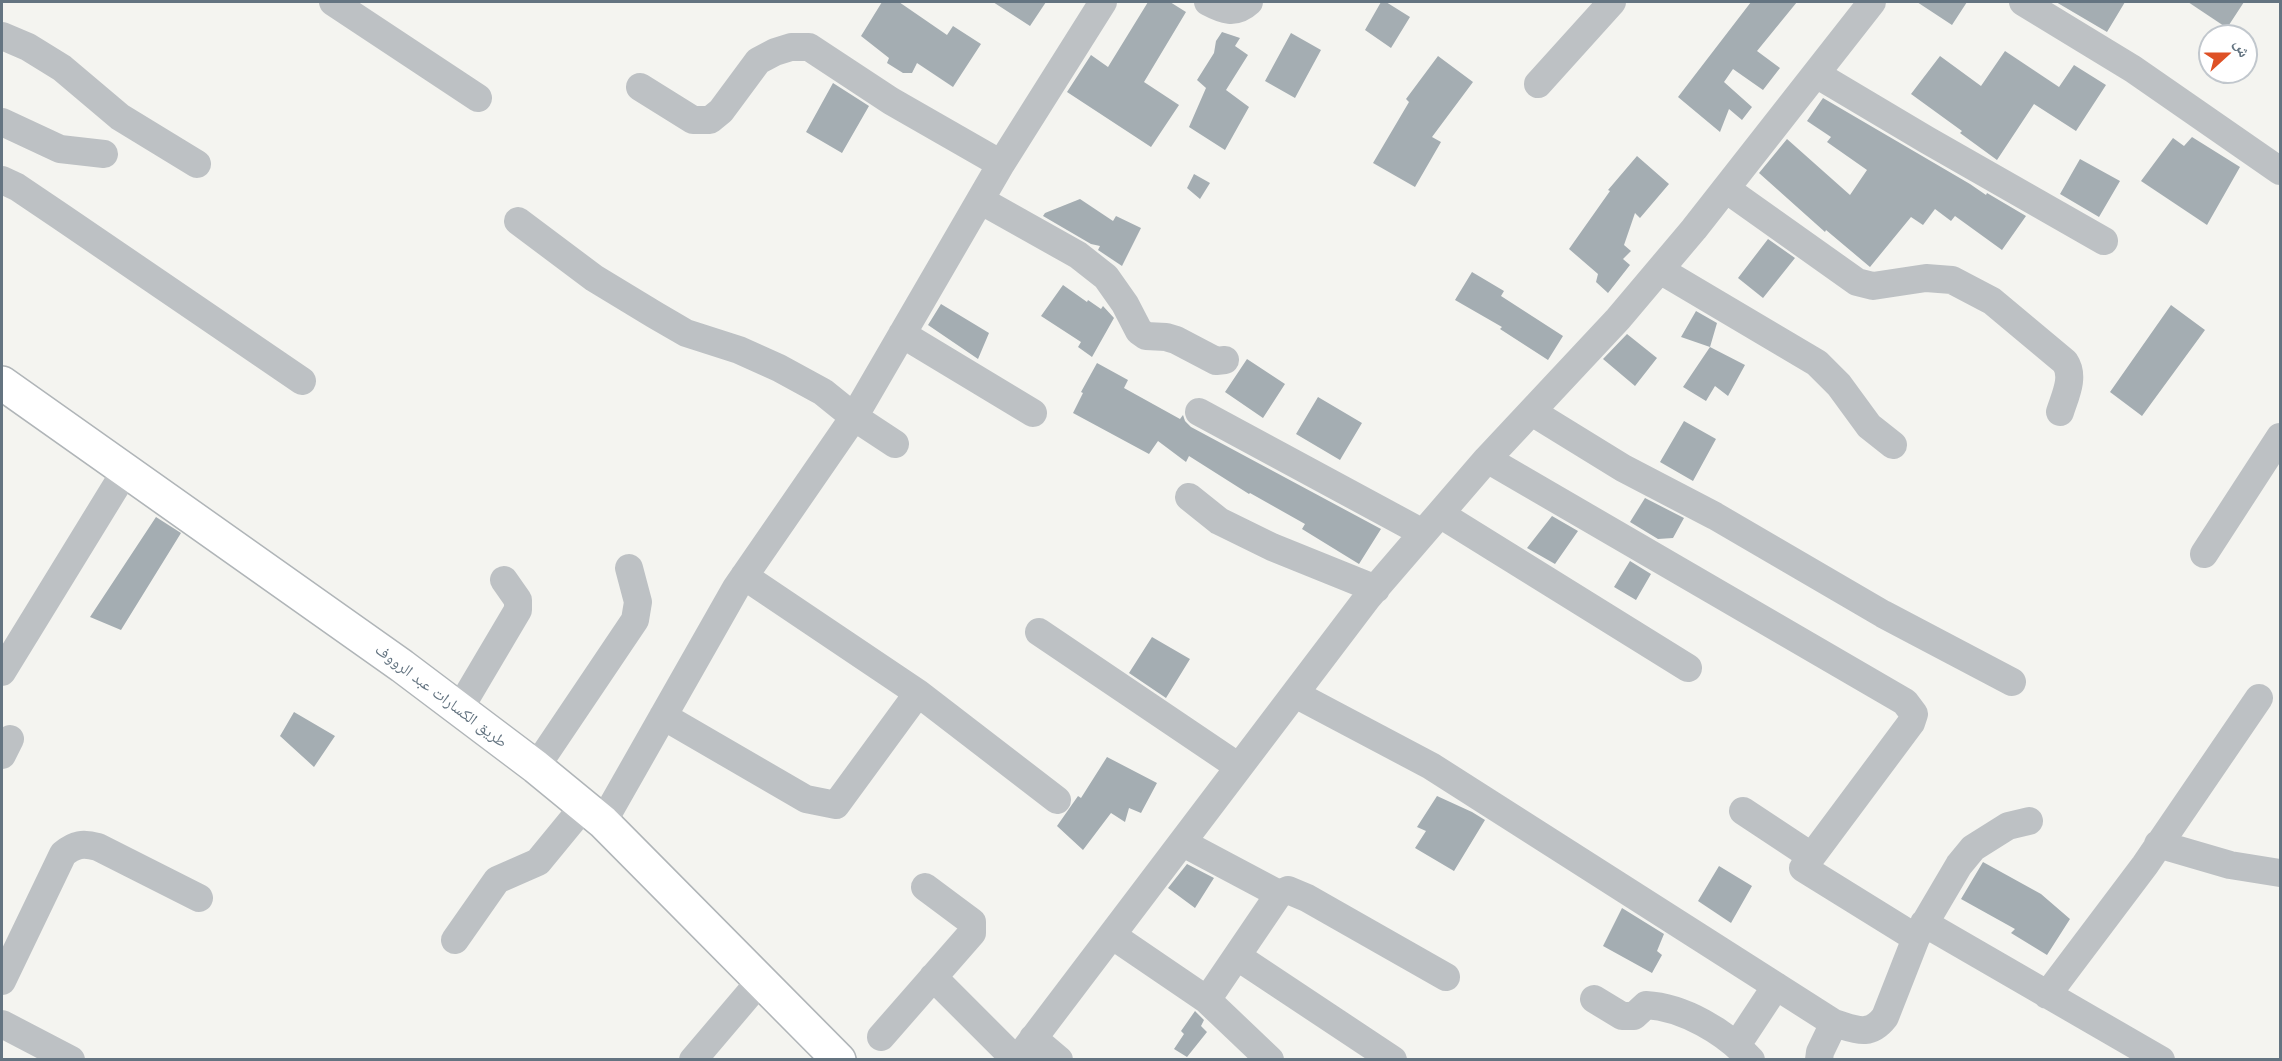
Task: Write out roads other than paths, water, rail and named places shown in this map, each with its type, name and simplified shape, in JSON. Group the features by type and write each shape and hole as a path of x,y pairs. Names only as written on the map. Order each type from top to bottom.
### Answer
{"main road":[{"name":"طريق الكسارات عبد الرووف","path":"2,382 460,708 536,767 593,814 839,1059"}],"street":[{"path":"333,2 478,98"},
{"path":"455,940 497,880 538,862 593,814 663,716 744,576 854,417 1001,164 1102,2"},
{"path":"1208,2 1222,10 1230,11 1239,10 1249,2"},
{"path":"1538,84 1612,2"},
{"path":"1022,1052 1113,936 1376,589 1487,459 1618,319 1660,270 1872,2"},
{"path":"2023,2 2133,69 2280,171"},
{"path":"2,36 28,47 62,68 120,117 196,164"},
{"path":"640,87 693,120 710,120 721,111 758,61 791,47 809,47 891,101 1001,164"},
{"path":"1816,74 2104,241"},
{"path":"2,122 60,149 104,154"},
{"path":"2,180 43,204 302,381"},
{"path":"1726,189 1857,282 1873,286 1926,278 1952,280 1992,301 2065,362 2069,369 2069,385 2060,412"},
{"path":"980,200 1078,255 1106,277 1125,304 1139,331 1146,336 1166,337 1216,361 1225,360"},
{"path":"518,221 594,278 686,333 739,350 779,368 823,392 854,417 895,444"},
{"path":"1660,270 1817,363 1839,384 1869,426 1893,445"},
{"path":"902,334 1034,413"},
{"path":"1198,412 1431,524 1688,668"},
{"path":"1532,412 1623,468 1715,516 1883,614 2012,682"},
{"path":"2204,554 2237,507 2280,437"},
{"path":"1487,459 1895,696 1910,708 1914,714 1911,723 1803,868 1920,931 2047,995 2161,1059"},
{"path":"2,672 126,470"},
{"path":"1189,497 1219,521 1272,547 1376,589"},
{"path":"536,767 636,620 639,602 629,568"},
{"path":"744,576 918,693 1057,800"},
{"path":"460,708 519,610 518,600 504,580"},
{"path":"1039,632 1239,767"},
{"path":"663,716 806,799 836,806 918,693"},
{"path":"1295,694 1431,766 1834,1023 1864,1031 1878,1026 1885,1017 1920,931 1959,865 1973,848 2008,826 2029,821"},
{"path":"2047,995 2158,844 2259,698"},
{"path":"1743,811 1811,856"},
{"path":"1183,843 1279,894"},
{"path":"2,981 63,854 74,845 87,844 98,848 199,898"},
{"path":"2158,844 2230,865 2280,873"},
{"path":"881,1037 972,933 972,922 925,887"},
{"path":"1207,1000 1279,894 1288,890 1307,898 1446,977"},
{"path":"1113,936 1207,1000 1270,1059"},
{"path":"1238,957 1393,1059"},
{"path":"933,977 1022,1052 1059,1059"},
{"path":"693,1059 761,980"},
{"path":"1594,999 1622,1016 1634,1016 1646,1005 1676,1009 1744,1052 1776,986"},
{"path":"1819,1059 1834,1023"},
{"path":"2,1024 71,1059"}]}
